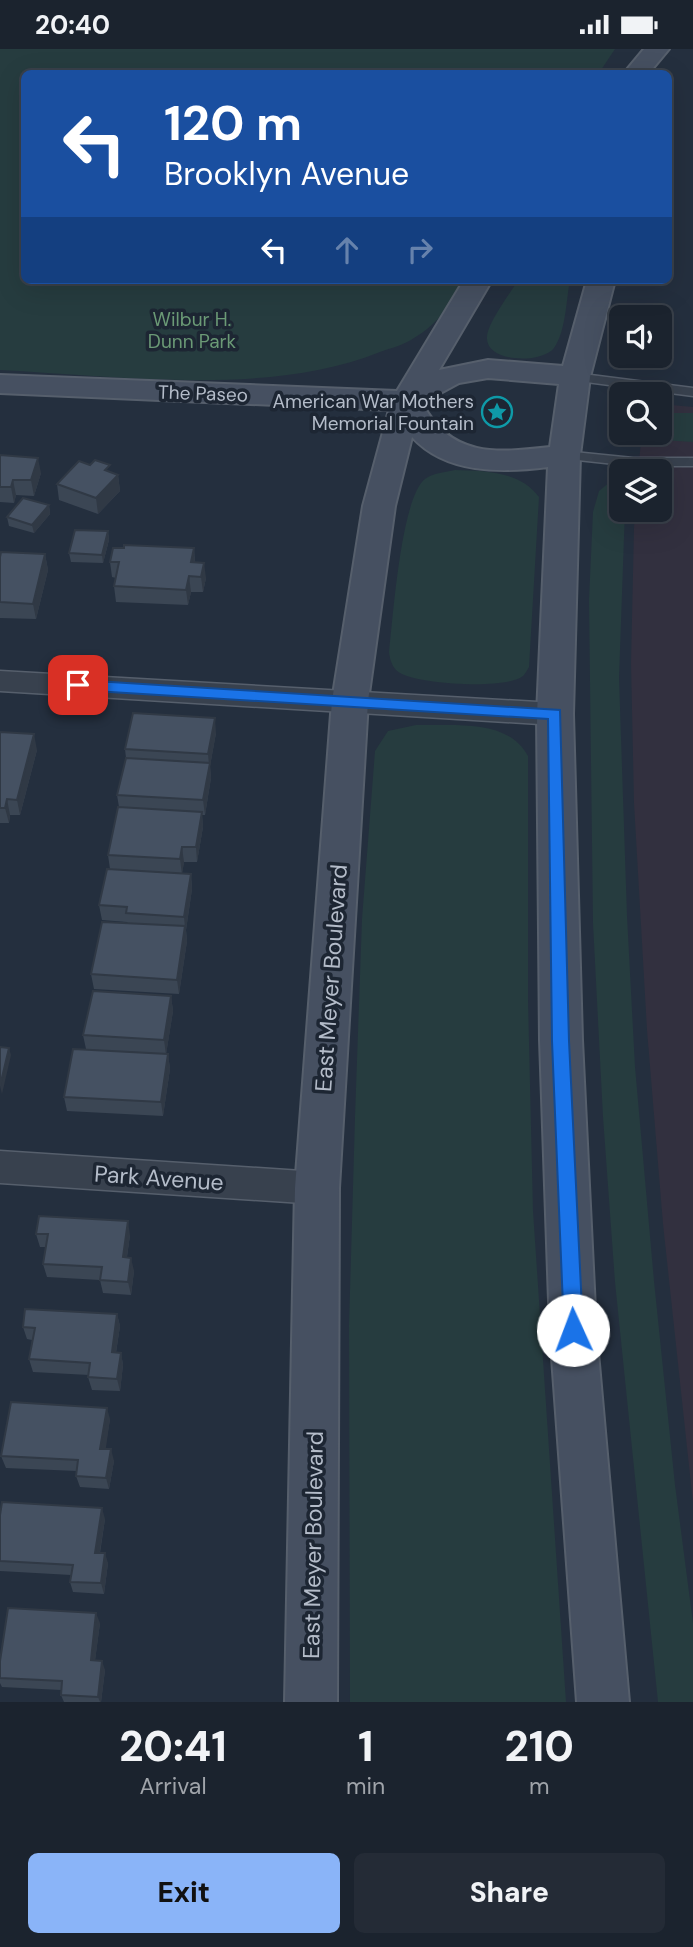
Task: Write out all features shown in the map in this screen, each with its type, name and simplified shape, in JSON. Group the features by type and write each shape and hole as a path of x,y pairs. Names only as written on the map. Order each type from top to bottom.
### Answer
{"main road":[{"path":"639,70 658,49"},
{"path":"652,70 658,49"},
{"name":"East Meyer Boulevard","path":"311,1702 317,1188 351,701 379,506 406,401 476,284"},
{"path":"600,284 575,377 564,455 555,714 561,1041 573,1330 603,1702"},
{"path":"564,455 496,461 472,459 450,452 421,430 406,401 444,376 471,370 525,370 575,377"},
{"name":"The Paseo","path":"0,384 406,401"}],"street":[{"path":"0,681 555,714"},
{"name":"Park Avenue","path":"0,1167 317,1188"}],"lane":[{"path":"575,377 693,392"},
{"path":"564,455 633,462 693,462"}],"shaded area":[{"path":"672,405 693,407 693,1503 663,1224 647,1030 634,803 631,663 635,522 672,522 672,459 639,459 641,445 672,445"}],"green space":[{"name":"Wilbur H. Dunn Park","path":"0,49 615,49 601,70 21,70 21,284 464,284 437,320 410,340 336,366 290,375 193,380 0,370"},
{"path":"515,284 569,284 558,341 548,353 538,357 504,356 489,346 488,331"},
{"path":"672,413 693,413 693,442 672,441"},
{"path":"455,470 490,472 512,477 531,488 539,497 529,667 523,676 514,680 482,684 427,681 399,672 390,659 396,587 410,509 417,490 425,479"},
{"path":"609,483 609,522 625,522 619,678 635,1067 675,1485 693,1623 693,1702 658,1702 615,1282 593,923 589,600 593,512 599,491"},
{"path":"416,725 462,725 494,730 519,744 528,756 528,1000 533,1211 566,1702 350,1702 349,1326 362,919 375,751 388,731"}],"building":[{"path":"0,455 38,458 31,480 13,480 11,487 0,487"},
{"path":"95,460 110,465 105,470 118,475 96,498 57,484 79,461 90,465"},
{"path":"23,498 49,505 32,525 7,517"},
{"path":"75,530 108,531 102,555 69,553"},
{"path":"124,545 194,548 191,562 204,563 201,577 189,576 186,590 114,586 119,562 110,562 113,548 124,548"},
{"path":"1,552 45,554 33,604 0,602"},
{"path":"133,713 215,718 208,754 125,749"},
{"path":"0,732 34,734 17,800 7,799 5,808 0,808"},
{"path":"126,758 210,763 203,800 117,795"},
{"path":"118,807 202,812 196,847 182,847 180,859 108,855"},
{"path":"107,869 191,874 184,917 126,913 127,907 99,905"},
{"path":"102,922 185,926 177,980 91,974"},
{"path":"93,991 171,996 164,1040 83,1035"},
{"path":"0,1047 9,1048 0,1086"},
{"path":"73,1049 168,1054 161,1102 64,1097"},
{"path":"39,1216 128,1221 123,1257 131,1258 128,1282 100,1280 102,1267 43,1264 48,1234 36,1234"},
{"path":"25,1309 117,1314 112,1352 121,1353 117,1379 88,1377 90,1363 29,1359 35,1328 23,1327"},
{"path":"11,1402 107,1408 100,1449 111,1449 106,1478 76,1476 78,1460 1,1456"},
{"path":"2,1502 102,1508 95,1553 105,1553 101,1583 70,1582 73,1565 0,1561"},
{"path":"8,1608 96,1613 91,1660 102,1661 98,1697 61,1695 62,1681 0,1678"}],"place":[{"name":"American War Mothers Memorial Fountain","path":"497,412"}],"route":[{"path":"78,685 555,714 561,1041 573,1330"}]}
